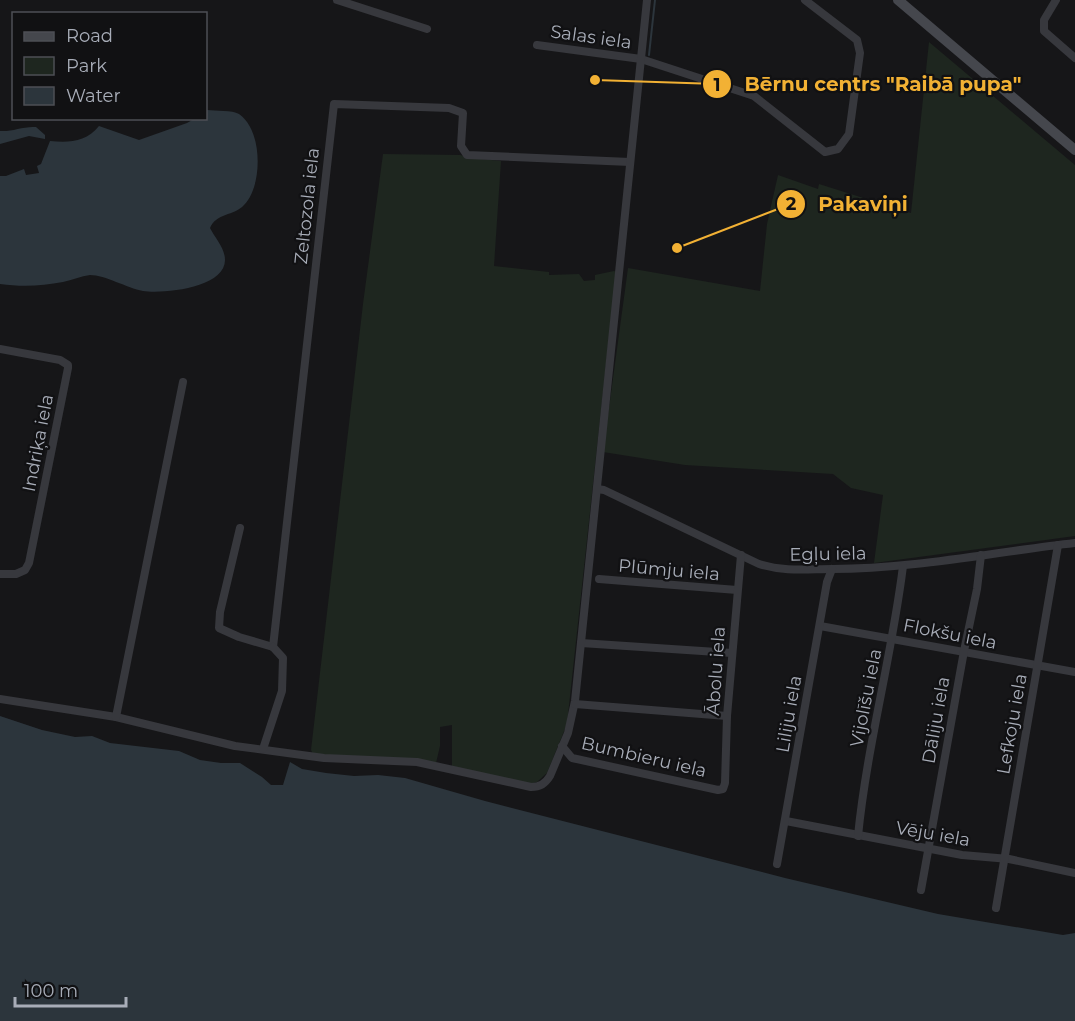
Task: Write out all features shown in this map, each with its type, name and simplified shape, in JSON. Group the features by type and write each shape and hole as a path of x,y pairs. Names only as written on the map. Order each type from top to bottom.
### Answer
{"main road":[{"path":"904,2 1075,150"}],"street":[{"path":"337,0 427,28"},
{"path":"373,10 374,0"},
{"path":"0,699 116,717 235,746 324,758 417,762 520,786 538,787 546,782 570,727 575,704 647,0"},
{"name":"Salas iela","path":"537,45 641,59 754,96 825,152 838,149 849,134 860,46 857,40 805,0"},
{"path":"1056,0 1044,20 1044,31 1075,58"},
{"name":"Zeltozola iela","path":"273,647 334,104 449,108 463,113 461,146 467,155 630,162"},
{"name":"Indriķa iela","path":"0,349 60,360 68,365 68,369 29,563 25,570 16,574 0,574"},
{"path":"116,717 183,382"},
{"name":"Egļu iela","path":"597,489 604,490 774,569 903,566 1075,543"},
{"path":"240,528 220,612 219,628 239,637 273,647 283,658 282,691 263,749"},
{"name":"Lefkoju iela","path":"996,908 1058,545"},
{"name":"Ābolu iela","path":"723,789 741,555"},
{"name":"Dāliju iela","path":"921,890 977,589 981,555"},
{"name":"Vijolīšu iela","path":"858,836 903,566"},
{"name":"Liliju iela","path":"777,864 827,582 832,569"},
{"name":"Plūmju iela","path":"599,579 737,590"},
{"name":"Flokšu iela","path":"820,626 1075,672"},
{"path":"581,643 732,653"},
{"path":"575,704 727,716"},
{"name":"Bumbieru iela","path":"562,746 572,758 717,790 723,789"},
{"name":"Vēju iela","path":"786,821 929,849 1075,873"}],"green space":[{"path":"929,42 1075,165 1075,536 874,563 883,495 851,488 833,474 685,465 603,452 628,268 760,291 767,224 778,175 818,189 819,184 911,213"},
{"path":"383,154 460,155 501,161 494,266 549,272 549,275 579,274 584,281 595,280 595,275 616,272 567,724 547,773 537,782 526,785 452,766 452,725 440,727 440,746 436,763 313,754 311,750 363,304"}],"water":[{"path":"207,110 236,113 247,122 253,132 256,145 257,172 250,196 240,209 216,220 210,228 225,256 222,269 215,277 192,287 152,292 90,275 47,284 24,286 0,284 0,176 24,169 26,175 39,173 37,166 41,164 50,141 77,140 89,135 99,126 139,140 192,120 207,120"},
{"path":"36,127 45,135 45,139 29,136 0,144 0,131"},
{"path":"0,716 42,730 75,737 92,736 110,743 179,751 200,760 240,763 271,785 283,785 290,762 302,769 326,773 405,778 485,801 785,878 938,914 1063,935 1075,933 1075,1021 0,1021"}],"waterway":[{"path":"649,55 655,0"}],"place":[{"name":"Bērnu centrs \"Raibā pupa\"","path":"595,80"},
{"name":"Pakaviņi","path":"677,248"}]}
